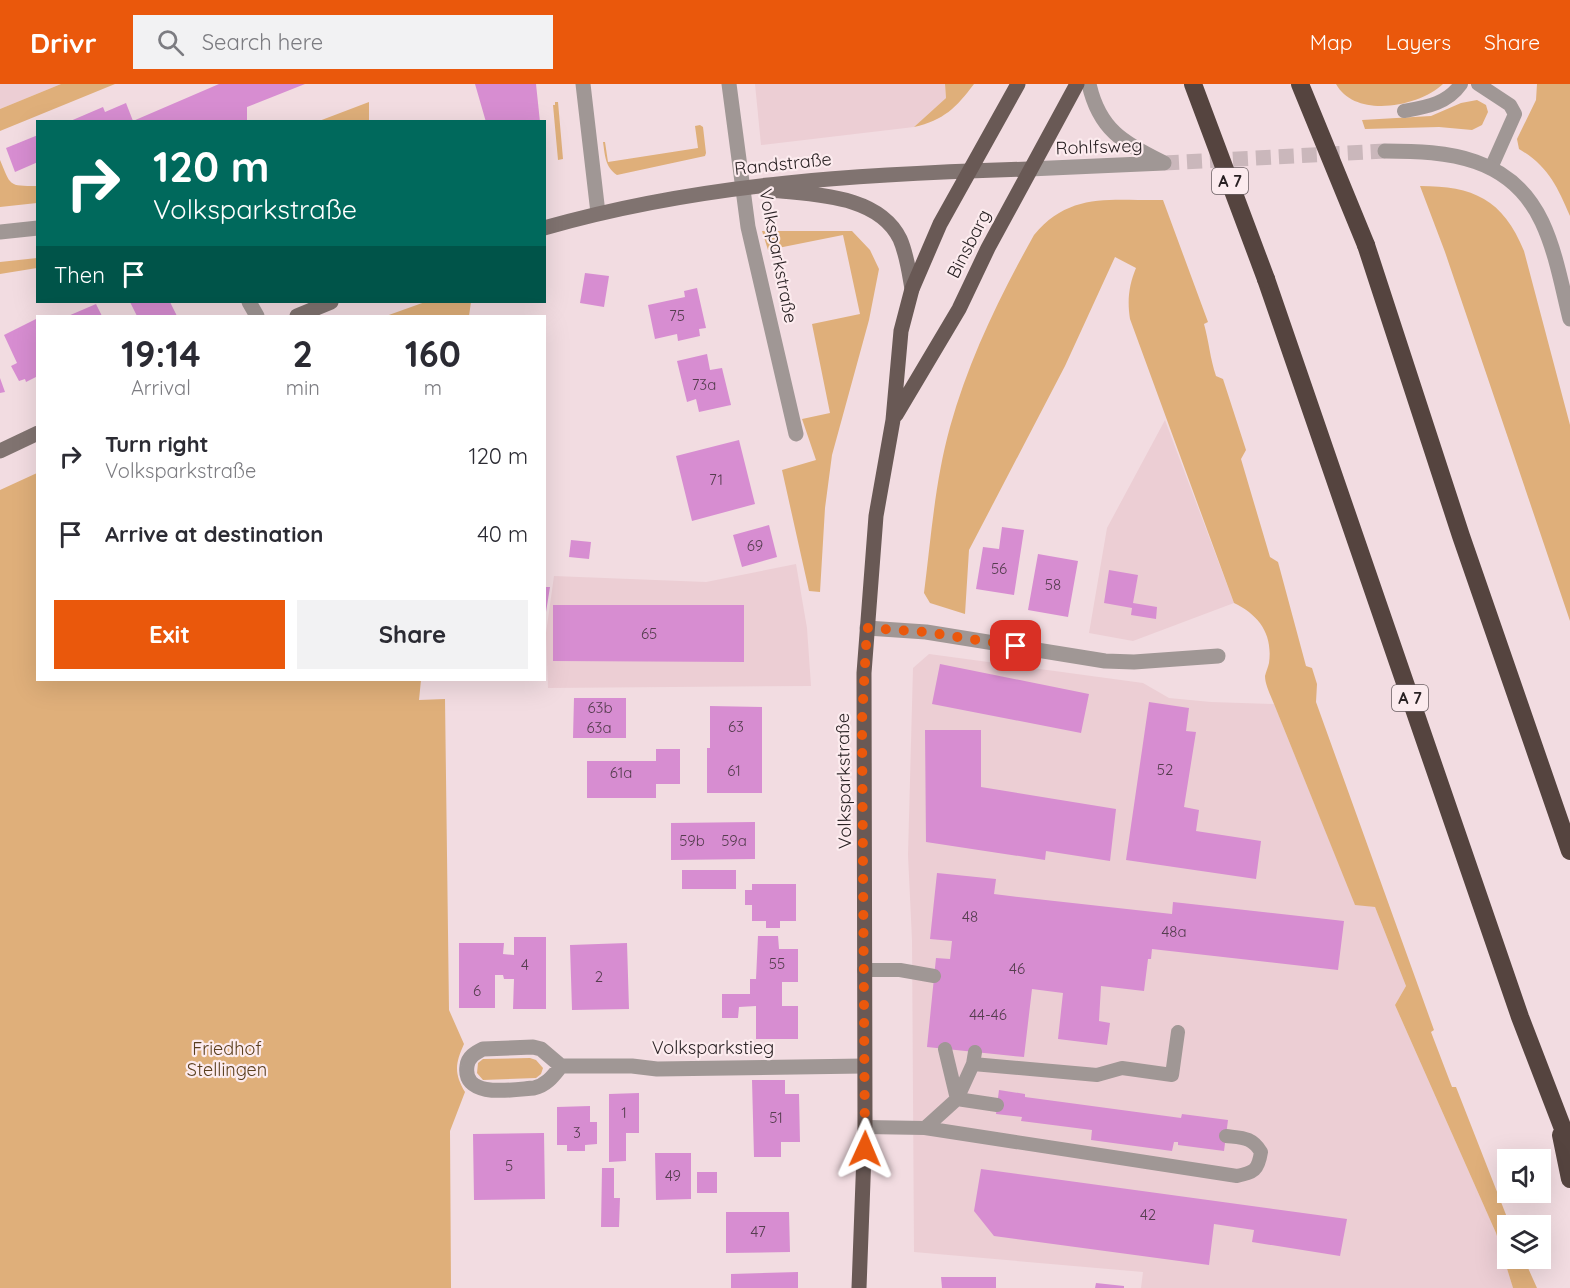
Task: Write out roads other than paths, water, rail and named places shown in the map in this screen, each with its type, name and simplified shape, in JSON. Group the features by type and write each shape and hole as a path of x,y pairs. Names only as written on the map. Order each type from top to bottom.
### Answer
{"highway":[{"name":"A 7","path":"1193,84 1266,279 1520,1017 1570,1147"},
{"path":"1300,84 1366,245 1457,524 1570,851"},
{"path":"1558,1115 1570,1179"}],"main road":[{"name":"Binsbarg","path":"867,628 876,516 893,420 901,331 912,289 940,224 1018,84"},
{"name":"Binsbarg","path":"893,420 959,309 1029,169 1077,84"},
{"name":"Volksparkstraße","path":"859,1288 865,1127 862,721 867,628"}],"street":[{"path":"583,84 598,213"},
{"name":"Volksparkstraße","path":"729,84 748,227 796,434"},
{"name":"Rohlfsweg","path":"1029,169 1164,163 1132,148 1106,125 1092,97 1089,84"},
{"path":"1385,151 1421,151 1452,154 1472,159 1491,168 1521,190 1542,220 1570,319"},
{"name":"Randstraße","path":"546,227 598,213 744,186 838,177 1029,169"},
{"path":"744,186 831,198 865,207 880,215 899,237 905,252 912,289"},
{"path":"0,232 36,228"},
{"path":"299,315 329,303"},
{"path":"0,451 36,435"},
{"path":"867,628 926,632 1105,661 1134,662 1218,656"},
{"path":"533,1047 548,1054 561,1066 542,1087 534,1088 484,1090 474,1085 467,1074 470,1059 483,1049 533,1047"},
{"name":"Volksparkstieg","path":"561,1066 633,1066 657,1069 864,1066"}],"lane":[{"path":"1404,111 1440,103 1461,84"},
{"path":"1478,84 1510,105 1515,114 1491,168"},
{"path":"864,970 900,970 934,976"},
{"path":"924,1128 957,1099 974,1058 1097,1075 1122,1068 1172,1075 1178,1032"},
{"path":"945,1049 957,1099"},
{"path":"957,1099 997,1105"},
{"path":"865,1127 924,1128 1237,1176 1252,1173 1259,1164 1261,1152 1256,1143 1226,1136"}],"tunnel":[{"path":"1164,163 1385,151"}],"park label":[{"name":"Friedhof Stellingen","path":"227,1059"}]}
